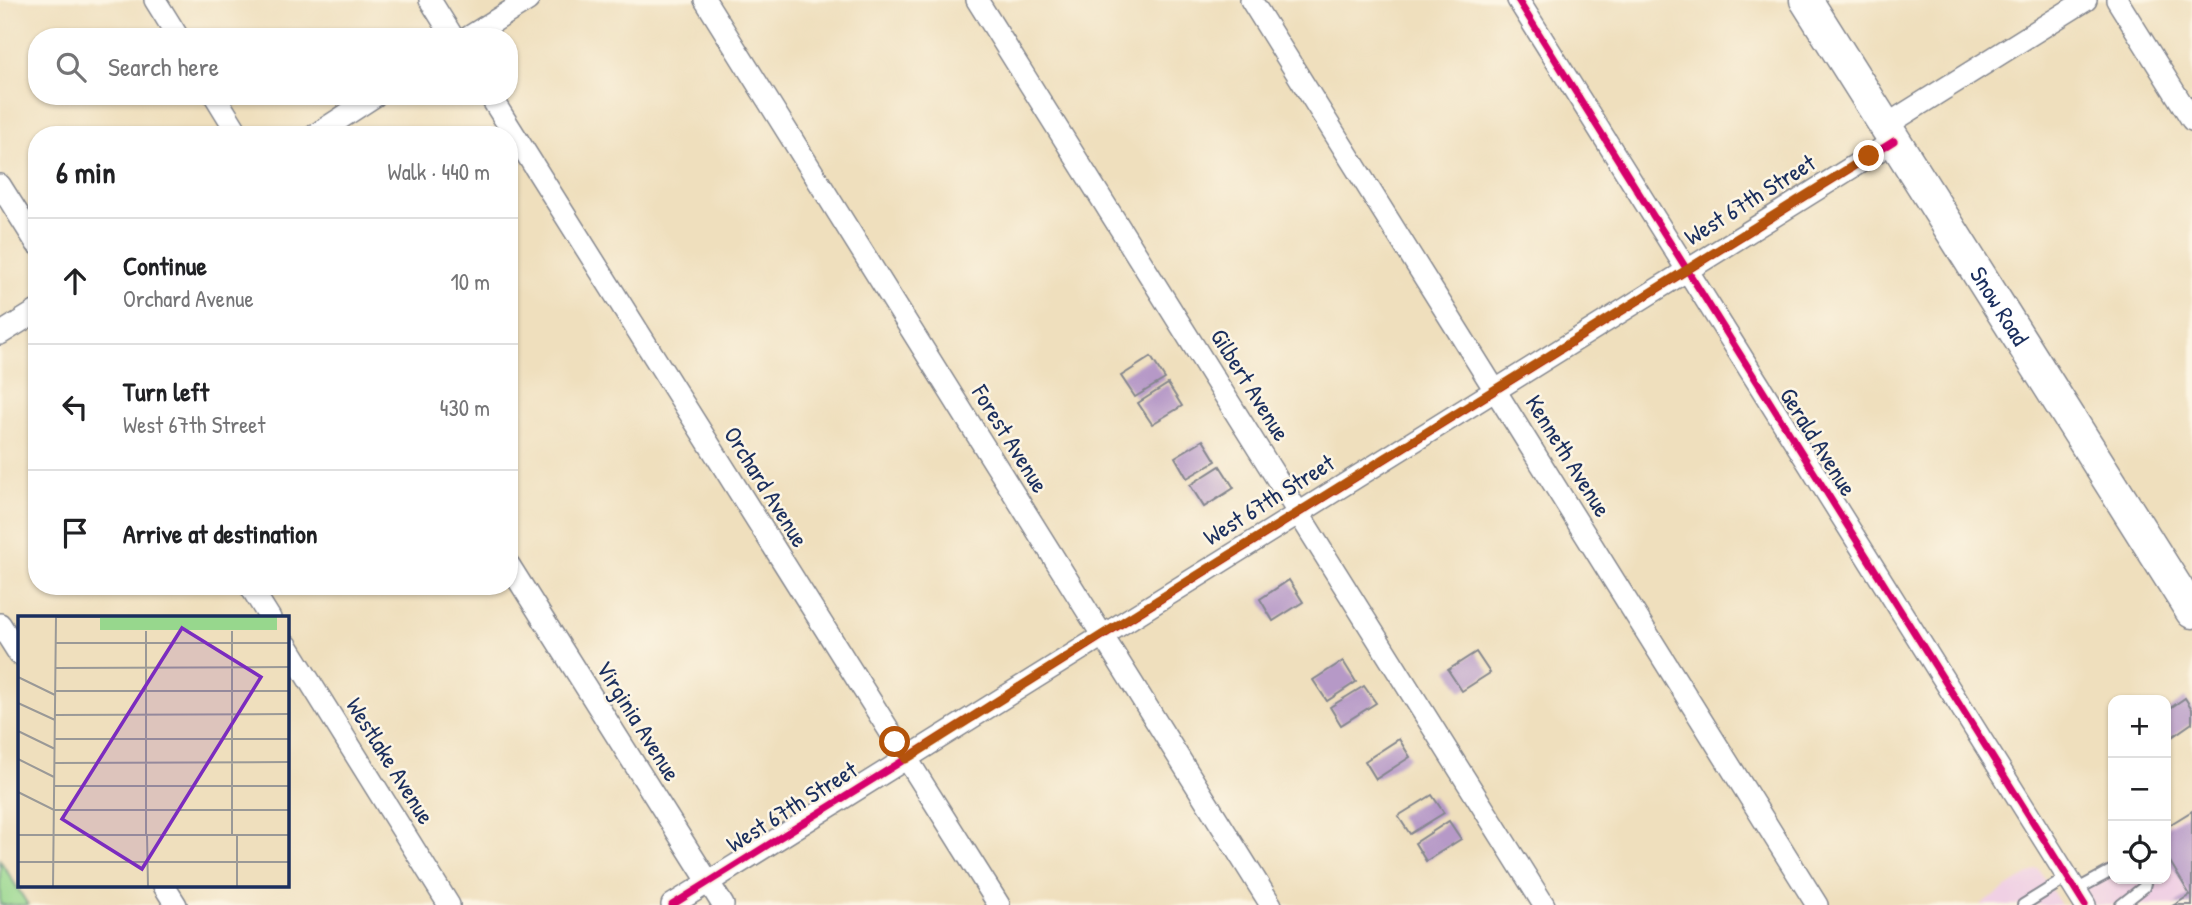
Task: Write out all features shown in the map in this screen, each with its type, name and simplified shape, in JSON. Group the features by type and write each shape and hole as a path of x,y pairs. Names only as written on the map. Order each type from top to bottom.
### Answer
{"main road":[{"name":"Snow Road","path":"1806,0 2192,612"}],"street":[{"path":"155,0 172,28"},
{"path":"430,0 447,28"},
{"path":"483,28 528,0"},
{"name":"Forest Avenue","path":"705,0 1271,905"},
{"name":"Gilbert Avenue","path":"977,0 1544,905"},
{"name":"Kenneth Avenue","path":"1251,0 1817,905"},
{"name":"Gerald Avenue","path":"1518,0 2076,891"},
{"name":"West 67th Street","path":"672,905 1687,270 2086,0"},
{"path":"2118,0 2192,120"},
{"path":"221,105 233,126"},
{"path":"329,126 362,105"},
{"name":"Orchard Avenue","path":"496,105 509,126"},
{"name":"Orchard Avenue","path":"518,141 999,905"},
{"path":"0,185 28,230"},
{"path":"0,334 28,317"},
{"name":"Virginia Avenue","path":"518,579 723,905"},
{"path":"256,595 269,616"},
{"path":"0,624 18,652"},
{"name":"Westlake Avenue","path":"289,648 449,905"},
{"path":"165,888 176,905"}],"lane":[{"path":"2023,905 2076,891 2108,873"},
{"path":"2121,905 2145,884"}],"shaded area":[{"path":"2192,809 2192,905 2080,905 2068,886 2108,861 2108,884 2171,884 2171,822"},
{"path":"2038,868 2061,905 1980,905"}],"green space":[{"path":"0,860 28,905 0,905"}],"building":[{"path":"1151,357 1165,379 1135,397 1121,376"},
{"path":"1168,384 1182,406 1152,424 1138,403"},
{"path":"1203,440 1216,461 1187,478 1175,457"},
{"path":"1220,466 1234,488 1204,507 1190,485"},
{"path":"1289,580 1303,602 1273,621 1260,599"},
{"path":"1476,652 1490,673 1462,691 1448,670"},
{"path":"1343,661 1356,682 1327,701 1313,680"},
{"path":"1364,686 1376,703 1341,725 1330,707"},
{"path":"2185,698 2192,709 2192,723 2171,738 2171,708"},
{"path":"1399,739 1410,757 1376,779 1365,761"},
{"path":"1432,795 1444,813 1410,834 1398,816"},
{"path":"2192,811 2192,905 2174,905 2190,895 2171,863 2171,824"},
{"path":"1449,821 1461,839 1426,861 1415,843"}],"cycle path":[{"path":"1518,0 2085,905"},
{"path":"672,905 1894,141"}],"route":[{"path":"895,742 906,759 1869,156"}]}
